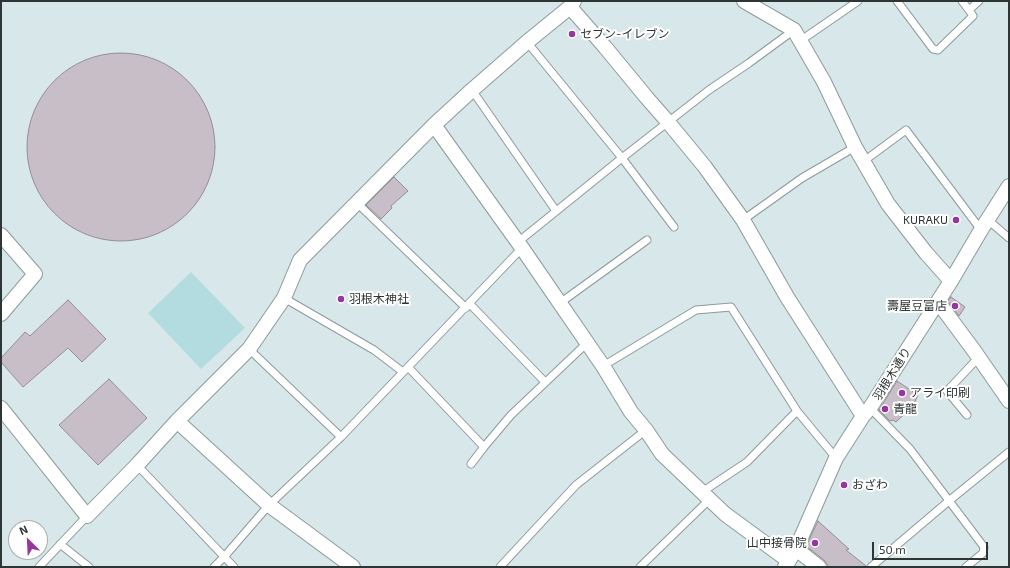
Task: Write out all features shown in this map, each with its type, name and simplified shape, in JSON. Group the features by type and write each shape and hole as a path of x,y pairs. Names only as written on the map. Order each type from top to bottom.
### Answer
{"street":[{"path":"744,1 797,36 824,82 855,146 888,204 926,253 951,281"},
{"path":"1,408 87,516 137,465 177,421 249,349 284,298 300,260 434,125 472,90 573,3 605,47 705,167 743,220 787,297 867,412"},
{"path":"434,125 520,245 603,366 631,412 646,430 662,454 725,514 790,559 818,567"},
{"name":"羽根木通り","path":"790,559 836,458 938,302 1009,186"},
{"path":"1,235 35,274 1,314"},
{"path":"938,302 1008,395"},
{"path":"177,421 269,506 353,567"}],"lane":[{"path":"214,567 269,506 341,437 405,369 468,306 520,245 556,211 709,90 749,63 858,1"},
{"path":"897,1 933,49 938,50 973,16 962,1"},
{"path":"969,10 979,1"},
{"path":"527,42 622,158 674,227"},
{"path":"472,90 556,211"},
{"path":"864,161 906,130 985,225 1009,238"},
{"path":"743,220 802,178 855,146"},
{"path":"357,203 468,306 545,382"},
{"path":"560,303 647,240"},
{"path":"284,298 405,369 484,447"},
{"path":"603,366 696,310 731,307 797,411 836,458"},
{"path":"471,464 511,415 587,343"},
{"path":"249,349 341,437"},
{"path":"967,415 947,392 979,357"},
{"path":"640,567 706,496 747,462 797,411"},
{"path":"867,412 910,449 984,547 983,553 966,567"},
{"path":"500,567 576,485 646,430"},
{"path":"871,567 1009,452"},
{"path":"137,465 234,567"},
{"path":"39,567 87,516"},
{"path":"60,544 89,567"}],"shaded area":[{"path":"191,272 245,328 201,369 148,313"}],"building":[{"path":"112,53 130,53 157,60 181,74 188,80 194,87 208,111 215,138 215,156 208,183 194,207 188,214 181,220 157,234 130,241 112,241 94,237 77,230 61,220 48,207 38,191 31,174 27,156 27,138 31,120 38,103 48,87 61,74 77,64 94,57"},
{"path":"394,177 408,191 391,206 392,208 381,219 366,205"},
{"path":"951,297 965,307 959,316 948,301"},
{"path":"68,300 106,339 82,362 68,348 23,387 1,362 1,358 25,332 30,336"},
{"path":"109,379 147,418 98,465 59,425"},
{"path":"897,381 918,395 913,406 896,422 893,420 890,421 879,410"},
{"path":"818,521 849,549 846,550 866,567 829,567 824,560 806,546"}],"place":[{"name":"セブン-イレブン","path":"572,34"},
{"name":"KURAKU","path":"956,220"},
{"name":"羽根木神社","path":"341,299"},
{"name":"壽屋豆富店","path":"955,306"},
{"name":"アライ印刷","path":"902,393"},
{"name":"青龍","path":"885,409"},
{"name":"おざわ","path":"844,485"},
{"name":"山中接骨院","path":"815,543"}]}
